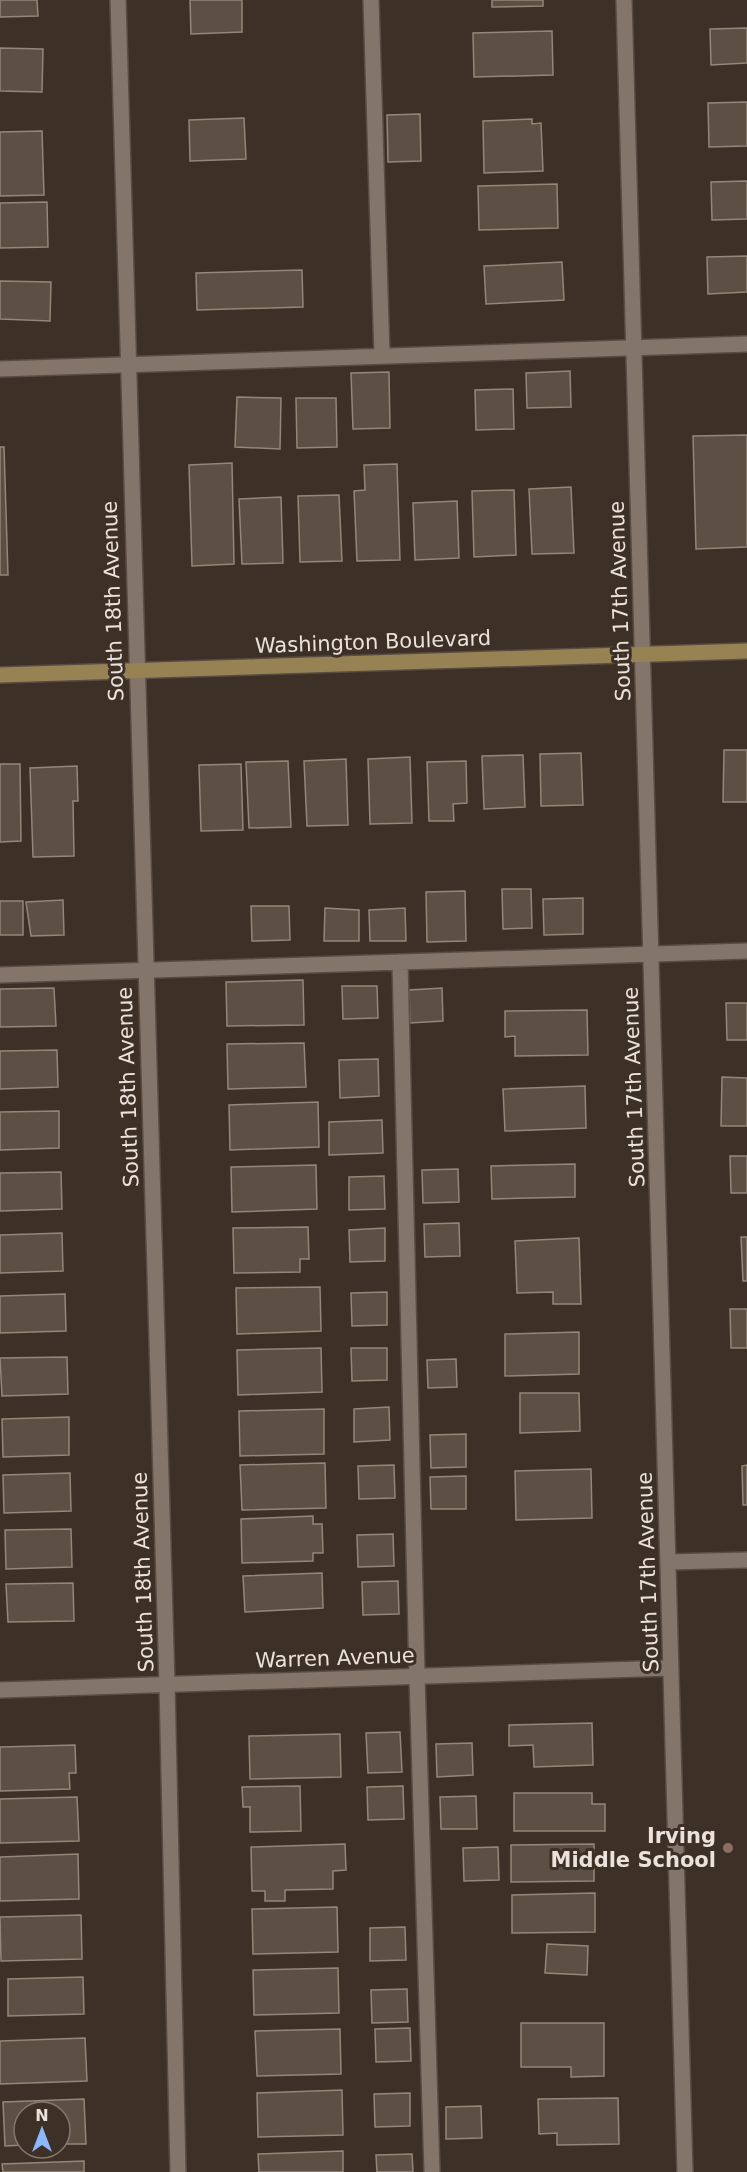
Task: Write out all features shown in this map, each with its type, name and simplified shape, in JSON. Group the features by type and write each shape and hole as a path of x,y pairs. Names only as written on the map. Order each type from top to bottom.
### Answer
{"street":[{"name":"South 18th Avenue","path":"118,0 167,1684 178,2172"},
{"path":"371,0 382,356"},
{"name":"South 17th Avenue","path":"624,0 686,2172"},
{"path":"0,369 747,344"},
{"name":"Washington Boulevard","path":"0,675 747,651"},
{"path":"0,975 747,951"},
{"path":"400,962 417,1676 432,2172"},
{"path":"668,1562 747,1560"},
{"name":"Warren Avenue","path":"0,1690 671,1668"}],"building":[{"path":"0,0 37,0 38,16 0,17"},
{"path":"190,0 242,0 242,32 191,34"},
{"path":"492,0 543,0 543,6 492,7"},
{"path":"747,28 747,63 711,65 710,29"},
{"path":"552,31 553,75 474,77 473,33"},
{"path":"0,48 43,49 42,92 0,91"},
{"path":"747,102 747,146 709,147 708,103"},
{"path":"420,114 421,161 388,162 387,115"},
{"path":"244,118 246,159 190,161 189,120"},
{"path":"532,119 532,124 541,123 543,171 484,173 483,121"},
{"path":"42,131 44,195 0,196 0,132"},
{"path":"747,181 747,219 712,220 711,182"},
{"path":"557,184 558,228 479,230 478,186"},
{"path":"47,202 48,247 0,248 0,203"},
{"path":"747,256 747,292 708,294 707,257"},
{"path":"562,262 564,300 486,304 484,266"},
{"path":"302,270 303,307 197,310 196,273"},
{"path":"0,281 51,282 50,321 0,319"},
{"path":"570,371 571,407 527,408 526,373"},
{"path":"389,372 390,428 353,429 351,373"},
{"path":"513,389 514,429 476,430 475,390"},
{"path":"237,397 281,398 280,449 235,447"},
{"path":"296,398 336,398 337,447 297,448"},
{"path":"747,435 747,547 696,549 693,436"},
{"path":"0,447 4,447 8,575 0,575"},
{"path":"232,463 234,564 192,566 189,465"},
{"path":"397,464 400,560 357,561 354,491 365,490 364,465"},
{"path":"571,487 574,553 532,554 529,489"},
{"path":"514,490 516,555 474,557 472,491"},
{"path":"339,495 342,561 300,562 298,496"},
{"path":"281,497 283,563 242,564 239,499"},
{"path":"457,501 459,558 415,560 413,503"},
{"path":"724,750 747,750 747,802 723,802"},
{"path":"581,753 583,805 541,806 540,754"},
{"path":"523,755 525,807 484,809 482,756"},
{"path":"410,757 412,823 370,824 368,759"},
{"path":"346,759 348,825 307,826 304,761"},
{"path":"288,761 291,827 249,828 246,762"},
{"path":"466,761 467,803 453,804 454,821 429,821 427,762"},
{"path":"0,764 20,764 21,841 0,842"},
{"path":"241,764 243,830 201,831 199,765"},
{"path":"77,766 78,801 73,801 74,856 33,857 30,768"},
{"path":"502,889 531,889 532,928 503,929"},
{"path":"465,891 466,941 427,942 426,892"},
{"path":"583,898 583,934 544,935 543,899"},
{"path":"63,900 64,935 31,936 26,902"},
{"path":"0,901 23,901 23,935 0,935"},
{"path":"251,906 289,906 290,940 252,941"},
{"path":"325,908 359,910 359,941 324,941"},
{"path":"405,908 406,941 370,941 369,910"},
{"path":"303,980 304,1025 227,1026 226,982"},
{"path":"342,986 377,986 378,1018 343,1019"},
{"path":"54,988 56,1026 0,1027 0,989"},
{"path":"442,988 443,1021 410,1023 409,990"},
{"path":"726,1003 747,1003 747,1040 727,1040"},
{"path":"587,1010 588,1055 515,1056 515,1036 505,1037 505,1011"},
{"path":"304,1043 306,1087 228,1089 227,1044"},
{"path":"57,1050 58,1087 0,1089 0,1051"},
{"path":"378,1059 379,1096 340,1098 339,1060"},
{"path":"722,1077 747,1078 747,1126 721,1126"},
{"path":"585,1086 586,1128 505,1131 503,1089"},
{"path":"318,1102 319,1147 230,1150 229,1105"},
{"path":"59,1111 59,1148 0,1150 0,1112"},
{"path":"382,1120 383,1153 329,1155 329,1122"},
{"path":"730,1156 747,1156 747,1193 731,1193"},
{"path":"575,1164 575,1197 492,1199 491,1166"},
{"path":"316,1165 317,1209 232,1212 231,1167"},
{"path":"458,1169 459,1202 423,1203 422,1170"},
{"path":"61,1172 62,1209 0,1211 0,1173"},
{"path":"384,1176 385,1209 349,1210 349,1177"},
{"path":"459,1223 460,1256 425,1257 424,1224"},
{"path":"308,1227 309,1259 300,1259 300,1272 234,1273 233,1228"},
{"path":"385,1228 385,1261 350,1262 349,1230"},
{"path":"62,1233 63,1271 0,1273 0,1235"},
{"path":"741,1237 747,1237 747,1281 743,1281"},
{"path":"579,1238 581,1304 553,1304 553,1292 517,1293 515,1241"},
{"path":"320,1287 321,1331 237,1334 236,1288"},
{"path":"387,1292 387,1325 352,1326 351,1293"},
{"path":"65,1294 66,1331 0,1333 0,1296"},
{"path":"730,1309 747,1309 747,1348 731,1348"},
{"path":"579,1332 579,1374 505,1376 505,1334"},
{"path":"321,1348 322,1392 238,1395 237,1350"},
{"path":"351,1348 387,1348 387,1380 352,1381"},
{"path":"67,1357 68,1394 2,1396 0,1358"},
{"path":"456,1359 457,1387 428,1388 427,1360"},
{"path":"520,1393 579,1393 580,1431 520,1433"},
{"path":"389,1407 390,1440 354,1442 354,1409"},
{"path":"324,1409 324,1454 240,1456 239,1411"},
{"path":"69,1417 69,1455 3,1457 2,1419"},
{"path":"466,1434 466,1467 431,1468 430,1435"},
{"path":"325,1463 326,1508 242,1510 240,1465"},
{"path":"394,1465 395,1498 359,1499 358,1466"},
{"path":"747,1465 747,1505 743,1505 742,1466"},
{"path":"591,1469 592,1518 516,1520 515,1471"},
{"path":"70,1473 71,1511 4,1513 3,1475"},
{"path":"466,1476 466,1509 431,1509 430,1477"},
{"path":"313,1516 313,1524 322,1524 323,1553 313,1553 313,1561 242,1563 241,1519"},
{"path":"71,1529 72,1567 6,1569 5,1530"},
{"path":"393,1534 394,1566 358,1567 357,1535"},
{"path":"322,1573 323,1608 245,1612 243,1576"},
{"path":"398,1581 399,1614 363,1615 362,1582"},
{"path":"73,1583 74,1621 8,1622 6,1584"},
{"path":"592,1723 593,1765 534,1767 533,1745 509,1746 509,1725"},
{"path":"400,1732 402,1772 368,1773 366,1733"},
{"path":"340,1734 341,1777 250,1779 249,1736"},
{"path":"472,1743 473,1775 437,1777 436,1744"},
{"path":"75,1745 76,1773 69,1773 70,1789 0,1791 0,1747"},
{"path":"300,1786 301,1831 250,1832 250,1807 243,1807 242,1787"},
{"path":"403,1786 404,1819 368,1820 367,1787"},
{"path":"514,1793 592,1793 592,1804 605,1804 605,1831 514,1831"},
{"path":"476,1796 477,1829 441,1829 440,1797"},
{"path":"77,1797 79,1841 0,1843 0,1799"},
{"path":"345,1844 346,1870 333,1871 333,1889 285,1890 285,1901 265,1901 265,1891 252,1891 251,1847"},
{"path":"594,1844 594,1881 511,1882 511,1845"},
{"path":"498,1847 499,1880 464,1881 463,1848"},
{"path":"78,1854 79,1899 0,1901 0,1857"},
{"path":"595,1893 595,1932 512,1933 512,1895"},
{"path":"337,1907 338,1952 253,1954 252,1909"},
{"path":"81,1915 82,1959 1,1961 0,1917"},
{"path":"405,1927 406,1960 370,1961 370,1928"},
{"path":"547,1944 588,1946 587,1975 545,1973"},
{"path":"338,1968 339,2013 254,2015 253,1970"},
{"path":"83,1977 84,2014 8,2016 8,1979"},
{"path":"407,1989 408,2022 372,2023 371,1990"},
{"path":"521,2023 604,2023 604,2076 571,2077 571,2067 521,2067"},
{"path":"410,2028 411,2061 376,2062 375,2029"},
{"path":"340,2029 341,2074 257,2076 255,2031"},
{"path":"85,2038 87,2081 0,2084 0,2041"},
{"path":"342,2090 343,2135 258,2137 257,2093"},
{"path":"410,2093 410,2126 375,2127 374,2094"},
{"path":"618,2098 619,2144 557,2145 557,2133 539,2134 538,2099"},
{"path":"84,2099 86,2144 72,2144 72,2100 57,2100"},
{"path":"3,2102 12,2102 12,2146 5,2146"},
{"path":"481,2106 482,2138 446,2139 446,2107"},
{"path":"343,2151 343,2172 259,2172 258,2154"},
{"path":"412,2154 413,2172 377,2172 376,2155"},
{"path":"84,2161 84,2172 3,2172 2,2164"}],"place":[{"name":"Irving Middle School","path":"728,1848"}]}
